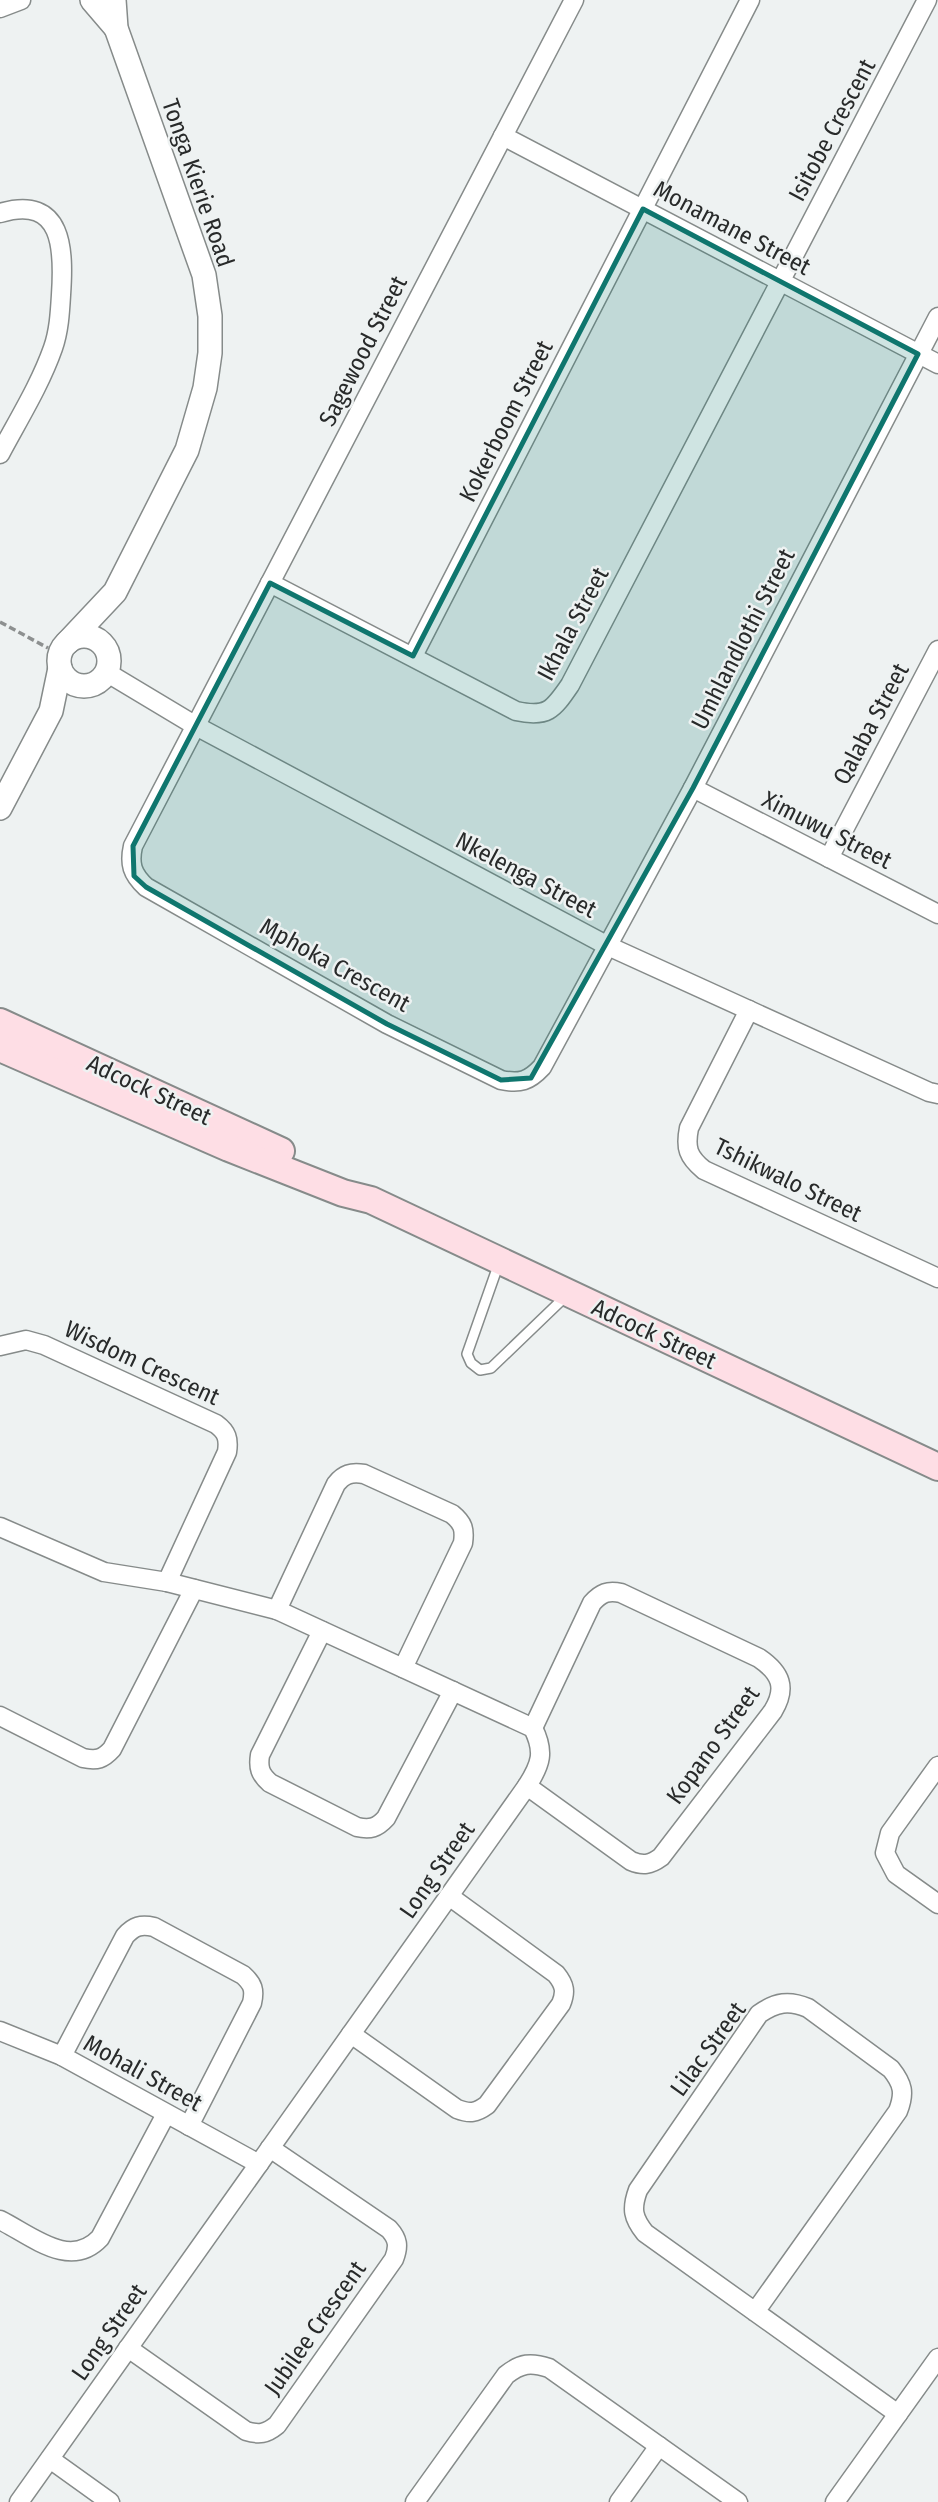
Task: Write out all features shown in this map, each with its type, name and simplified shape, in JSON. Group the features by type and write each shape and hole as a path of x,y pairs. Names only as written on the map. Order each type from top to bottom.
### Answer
{"main road":[{"name":"Adcock Street","path":"0,1022 348,1182 371,1200"},
{"name":"Adcock Street","path":"0,1048 252,1157 343,1193 371,1200 938,1468"}],"street":[{"path":"0,8 21,0"},
{"name":"Tonga Kierie Road","path":"92,0 116,28"},
{"name":"Tonga Kierie Road","path":"62,655 115,592 187,450 205,388 210,353 210,316 204,275 116,28 114,0"},
{"name":"Sagewood Street","path":"196,726 574,0"},
{"path":"643,209 750,0"},
{"name":"Isitobe Crescent","path":"781,282 928,0"},
{"name":"Monamane Street","path":"503,136 938,364"},
{"name":"Kokerboom Street","path":"413,656 643,209"},
{"path":"0,213 27,210 42,216 54,227 62,241 64,257 54,346 0,454"},
{"name":"Ikhala Street","path":"270,583 516,711 543,714 557,705 570,685 781,282"},
{"name":"Umhlandlothi Street","path":"608,946 938,317"},
{"name":"Tonga Kierie Road","path":"107,666 110,614 115,592"},
{"path":"0,808 51,711 62,655 80,637 94,639 104,647 107,666 98,682 86,686 51,711"},
{"name":"Qalaba Street","path":"829,858 938,650"},
{"path":"62,655 72,684 86,686"},
{"name":"Nkelenga Street","path":"107,666 196,726 608,946 938,1094"},
{"name":"Mphoka Crescent","path":"196,726 133,846 130,861 134,876 146,887 387,1024 501,1080 516,1083 531,1079 542,1067 608,946"},
{"name":"Ximuwu Street","path":"693,788 938,914"},
{"name":"Tshikwalo Street","path":"749,1010 689,1128 686,1144 691,1160 704,1170 938,1278"},
{"name":"Wisdom Crescent","path":"0,1346 26,1340 44,1345 216,1424 225,1431 227,1452 167,1582"},
{"path":"277,1610 336,1484 343,1476 353,1472 364,1474 452,1514 461,1521 465,1532 463,1543 403,1668"},
{"path":"0,1527 104,1572 167,1582 277,1610 533,1728"},
{"path":"0,1716 83,1758 94,1760 105,1757 112,1749 194,1589"},
{"name":"Kopano Street","path":"527,1786 631,1861 641,1865 652,1863 661,1857 773,1711 780,1698 781,1684 773,1668 759,1658 621,1593 610,1591 600,1594 592,1603 533,1728"},
{"path":"323,1631 260,1755 258,1765 262,1776 270,1783 357,1827 368,1830 378,1826 386,1818 453,1691"},
{"name":"Long Street","path":"19,2502 540,1767 542,1747 533,1728"},
{"path":"938,1766 890,1833 885,1853 896,1874 938,1904"},
{"path":"351,2034 457,2109 467,2113 478,2111 487,2105 561,2004 565,1994 563,1983 556,1974 449,1896"},
{"path":"62,2056 125,1936 133,1928 143,1925 154,1927 243,1975 251,1982 254,1993 252,2003 189,2126"},
{"name":"Lilac Street","path":"755,2312 898,2111 903,2096 901,2081 891,2069 808,2008 796,2003 771,2006 760,2014 638,2190 632,2205 635,2221 645,2233 755,2312 898,2414"},
{"name":"Mohali Street","path":"0,2031 62,2056 259,2164"},
{"path":"0,2220 60,2250 75,2254 89,2249 100,2238 166,2113"},
{"name":"Jubilee Crescent","path":"128,2348 246,2431 257,2434 268,2432 292,2403 394,2259 398,2249 396,2238 389,2229 270,2148"},
{"path":"835,2502 938,2358"},
{"path":"415,2502 506,2375 519,2365 534,2363 549,2368 738,2502"},
{"path":"619,2502 659,2446"},
{"path":"50,2459 110,2502"}],"lane":[{"path":"500,1261 467,1354 471,1363 480,1370 491,1368 568,1293"}],"path":[{"path":"0,622 62,655"}],"highlighted area":[{"path":"643,209 918,354 693,788 531,1078 501,1080 387,1024 146,887 134,876 133,846 270,583 413,656"}]}
